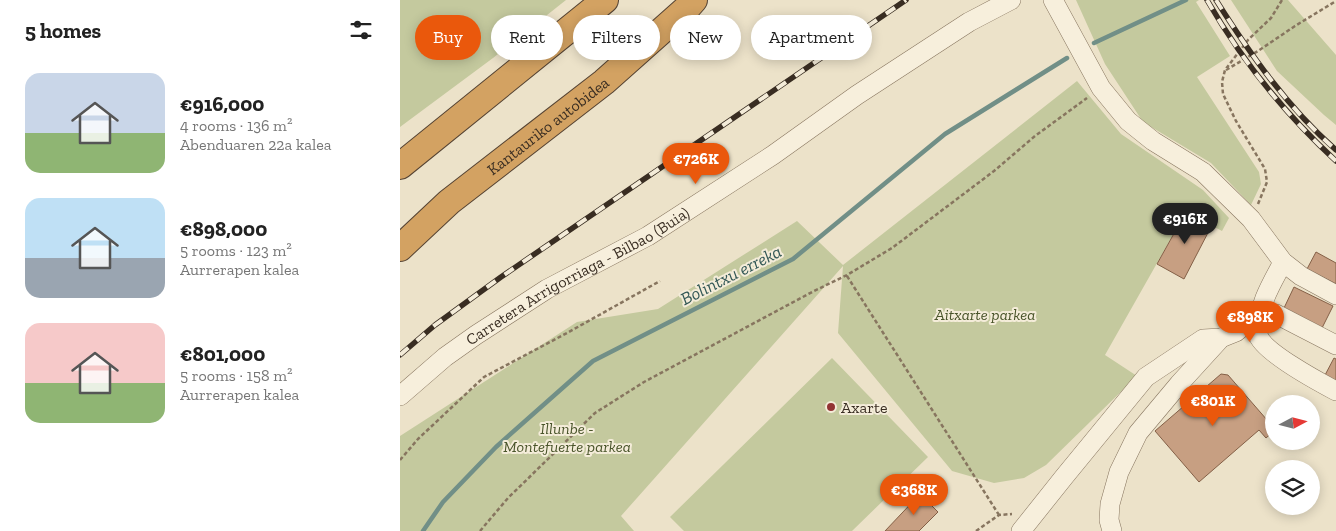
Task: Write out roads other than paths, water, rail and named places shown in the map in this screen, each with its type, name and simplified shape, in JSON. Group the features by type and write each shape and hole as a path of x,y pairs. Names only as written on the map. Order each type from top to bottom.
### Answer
{"highway":[{"path":"400,166 605,0"},
{"name":"Kantauriko autobidea","path":"400,248 449,202 604,82 694,0"}],"street":[{"name":"Carretera Arrigorriaga - Bilbao (Buia)","path":"400,396 445,357 476,334 547,289 648,236 969,22 1011,0"},
{"path":"1053,0 1101,88 1128,121 1154,141 1203,172 1251,219 1282,262 1301,276 1336,295"},
{"path":"1282,262 1259,313 1258,335 1267,347 1308,376 1336,391"},
{"path":"1021,531 1146,377 1203,338 1221,338 1236,332 1259,313 1276,314 1336,345"},
{"path":"1112,531 1109,520 1110,504 1119,472 1138,433 1221,338"}],"waterway":[{"path":"1094,43 1186,0"},
{"name":"Bolintxu erreka","path":"423,531 443,502 496,447 593,361 793,259 945,134 1067,58"}],"railway":[{"path":"400,355 435,325 501,277 906,0"},
{"path":"1207,0 1249,65 1265,85 1299,124 1336,161"},
{"path":"1216,0 1271,80 1318,134 1336,150"}],"place":[{"name":"Axarte","path":"831,407"}],"park label":[{"name":"Aitxarte parkea","path":"985,314"},
{"name":"Illunbe - Montefuerte parkea","path":"567,437"}]}
